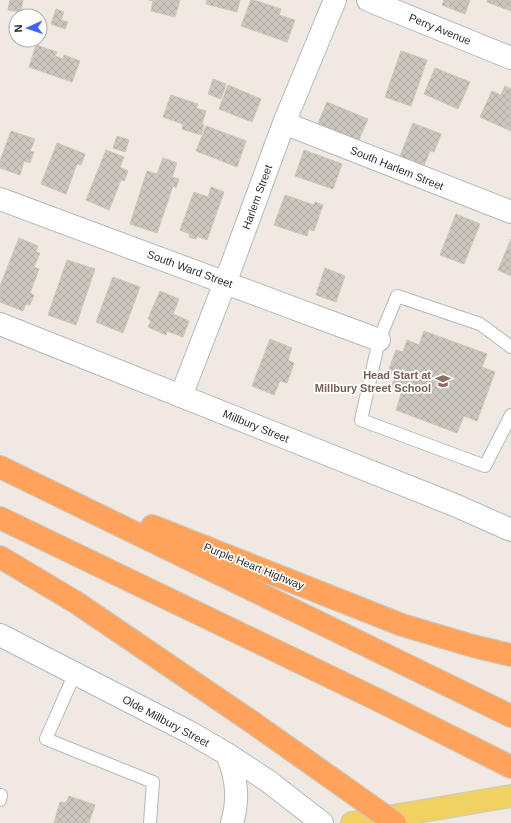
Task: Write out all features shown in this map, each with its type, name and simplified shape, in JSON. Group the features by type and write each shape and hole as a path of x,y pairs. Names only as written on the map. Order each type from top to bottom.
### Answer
{"highway":[{"name":"Purple Heart Highway","path":"0,467 402,625 473,646 511,655"},
{"path":"0,467 511,716"},
{"path":"0,518 376,699 511,767"},
{"path":"0,557 78,603 396,823"}],"main road":[{"path":"352,823 511,796"}],"street":[{"name":"Harlem Street","path":"182,396 284,123 335,0"},
{"name":"Perry Avenue","path":"368,0 511,58"},
{"name":"South Harlem Street","path":"284,123 511,212"},
{"name":"South Ward Street","path":"0,199 379,340"},
{"name":"Millbury Street","path":"0,324 457,506 511,530"},
{"name":"Olde Millbury Street","path":"0,635 191,733 228,754 268,781 322,823"},
{"path":"228,754 237,789 237,801 232,823"}],"lane":[{"path":"511,347 480,324 398,296 379,340 361,420 486,466 511,415"},
{"path":"75,673 46,739 153,782 150,823"}],"building":[{"path":"10,0 23,0 22,8 8,8"},
{"path":"149,0 180,0 175,17 151,11 153,1"},
{"path":"207,0 240,0 237,12 206,4"},
{"path":"251,0 281,9 279,15 295,20 287,42 241,26"},
{"path":"444,0 470,0 465,14 442,5"},
{"path":"488,0 511,0 511,11 487,2"},
{"path":"56,9 64,12 61,20 68,22 65,29 51,24"},
{"path":"35,48 45,48 57,52 55,56 63,59 64,55 80,61 72,82 29,67"},
{"path":"401,51 427,60 411,106 385,97"},
{"path":"435,68 470,82 458,109 424,94"},
{"path":"213,79 226,84 221,99 208,94"},
{"path":"228,85 261,99 252,122 219,109"},
{"path":"505,86 511,89 511,131 480,117 492,91 501,95"},
{"path":"171,95 198,104 196,108 206,111 202,124 204,125 201,135 182,129 183,124 163,117"},
{"path":"327,102 368,119 357,144 317,126"},
{"path":"413,123 441,134 434,152 430,151 423,168 399,159"},
{"path":"206,126 246,141 237,167 196,151"},
{"path":"11,131 35,139 30,151 34,152 30,163 24,161 20,175 0,168 0,161"},
{"path":"117,136 129,140 125,152 113,148"},
{"path":"57,143 85,154 81,165 77,164 66,194 41,184"},
{"path":"106,150 124,157 120,167 128,171 124,181 121,180 109,210 86,200"},
{"path":"304,150 342,164 333,189 295,176"},
{"path":"163,158 177,163 172,177 179,179 176,188 173,186 157,233 130,224 147,171 157,174"},
{"path":"211,187 224,192 207,240 197,236 196,239 189,237 190,234 180,230 194,192 208,197"},
{"path":"285,195 314,205 315,202 323,205 314,231 309,229 307,236 274,225"},
{"path":"456,214 480,224 464,264 440,255"},
{"path":"19,238 38,246 36,252 40,253 34,267 39,269 30,293 34,295 30,305 26,304 23,311 0,302 0,286"},
{"path":"511,239 511,276 498,270"},
{"path":"67,260 95,269 76,325 48,315"},
{"path":"325,268 345,276 336,302 316,295"},
{"path":"113,277 140,287 123,333 96,322"},
{"path":"160,291 179,299 173,314 189,321 183,337 167,331 166,335 148,327 151,321 148,319"},
{"name":"Head Start at Millbury Street School","path":"424,331 487,354 482,367 495,372 477,421 464,416 457,433 396,410 402,391 391,387 396,375 388,372 396,350 403,352 407,340 419,345"},
{"path":"270,339 292,348 288,360 294,363 287,383 280,381 274,395 252,386"},
{"path":"69,796 95,805 89,823 54,823 60,802 66,803"}],"place":[{"name":"Head Start at Millbury Street School","path":"443,381"}]}
